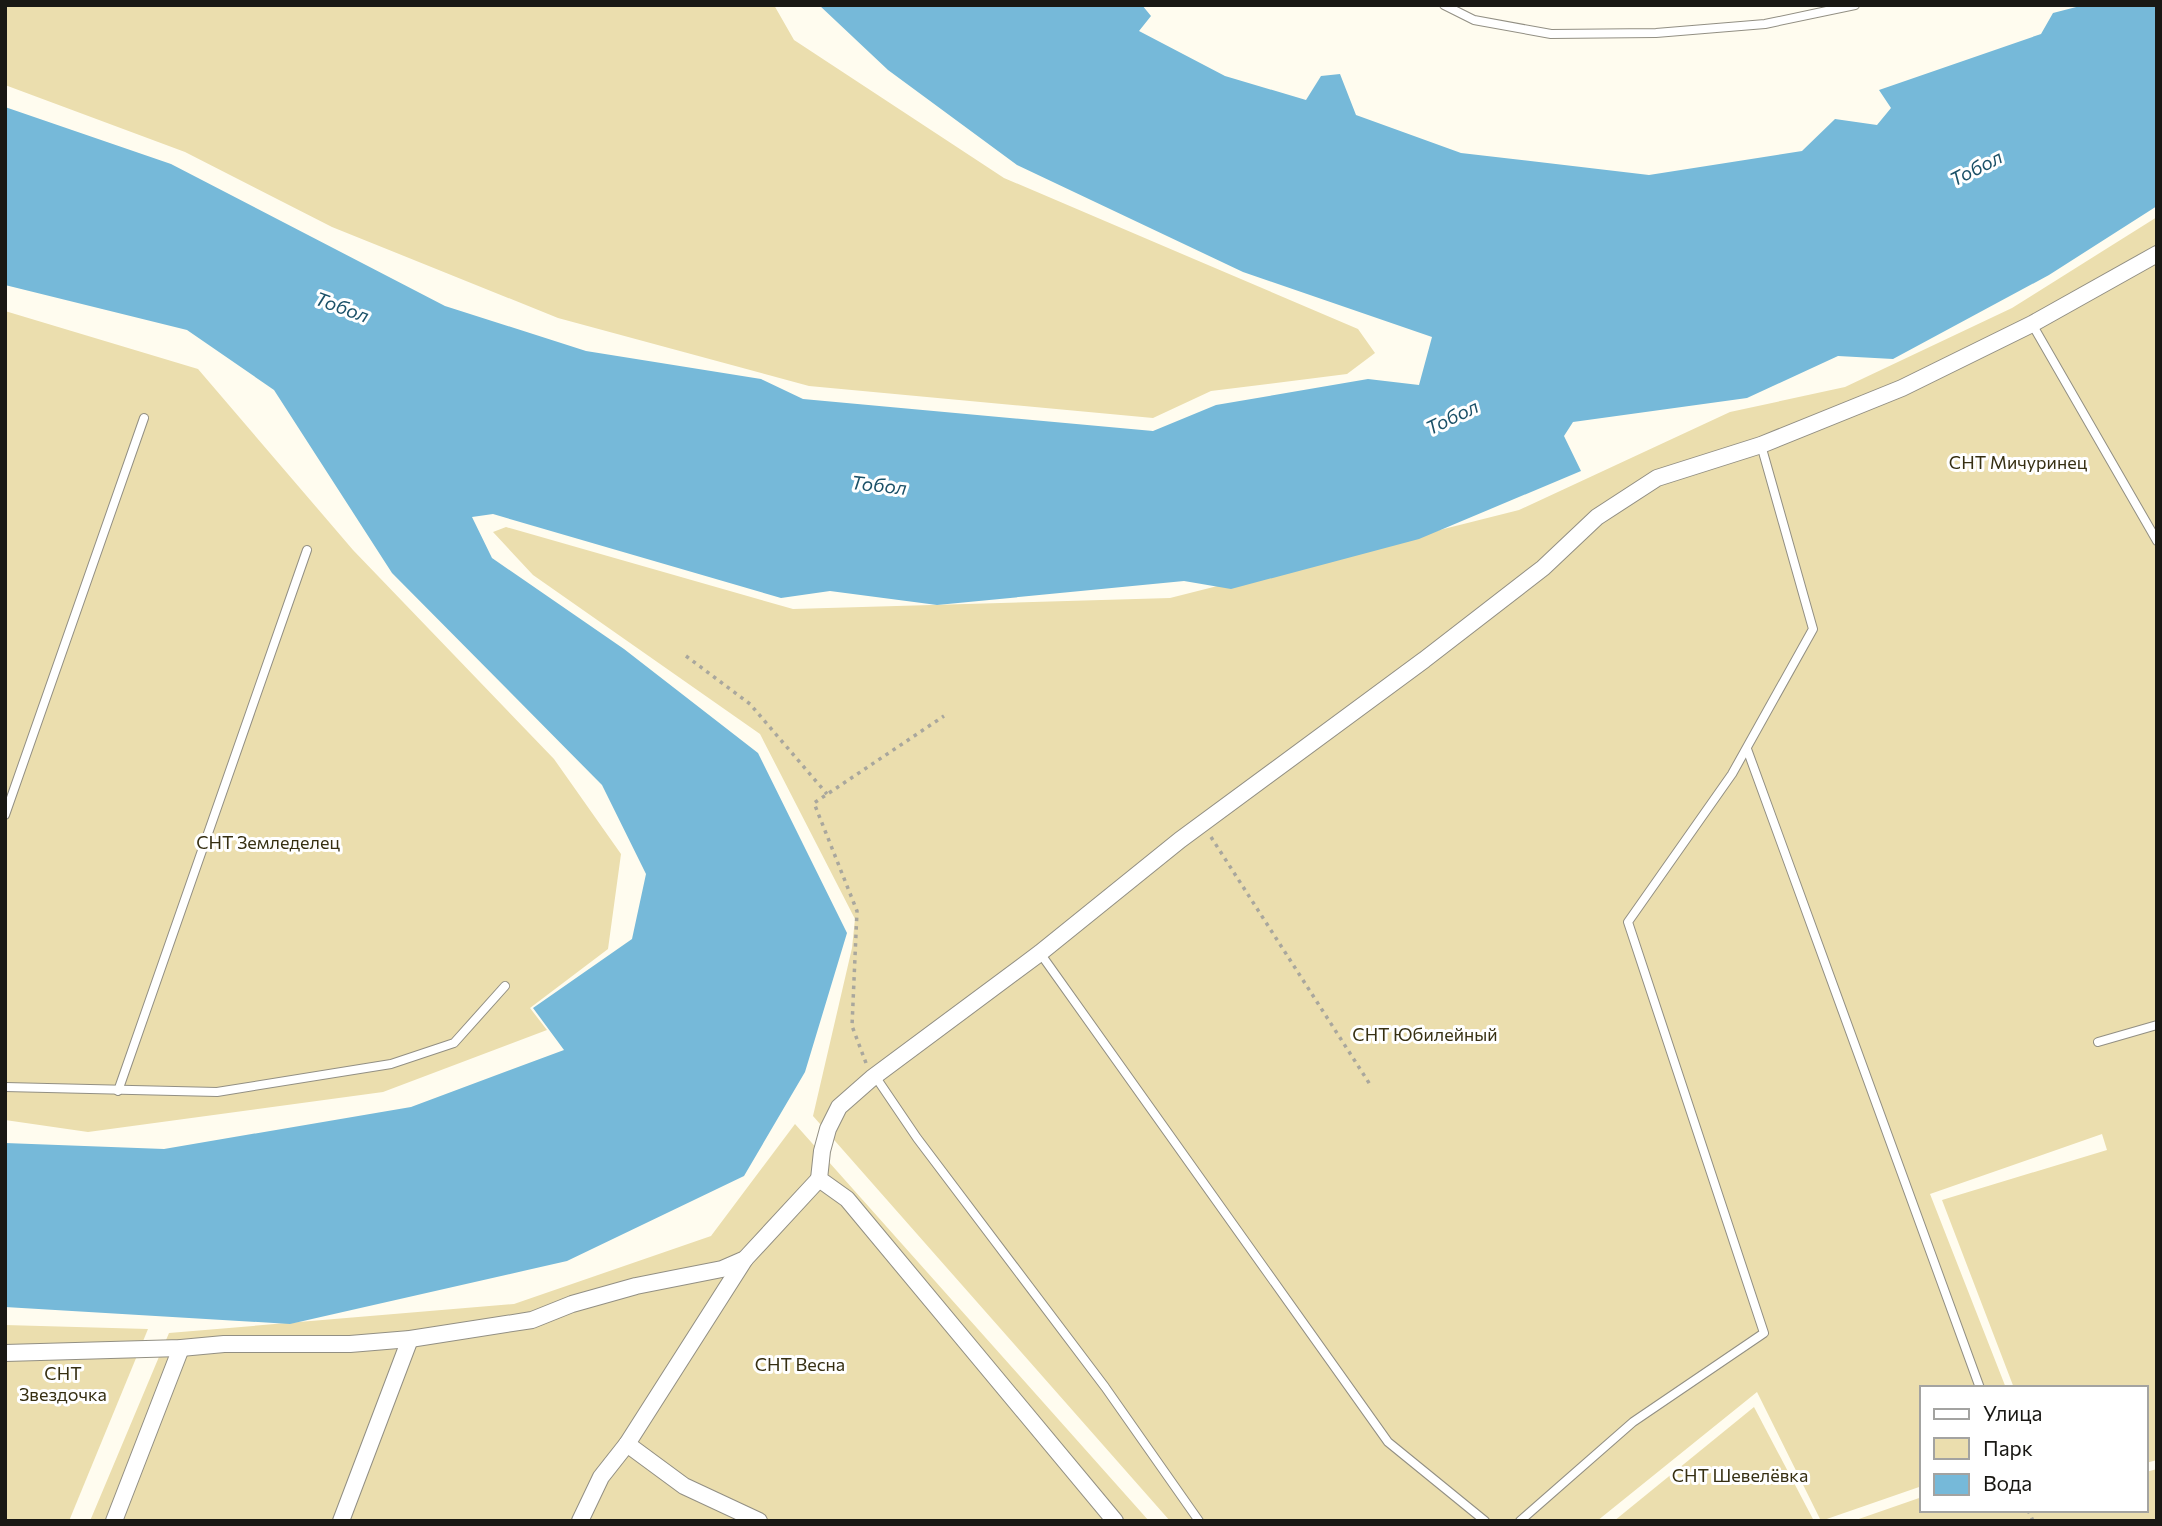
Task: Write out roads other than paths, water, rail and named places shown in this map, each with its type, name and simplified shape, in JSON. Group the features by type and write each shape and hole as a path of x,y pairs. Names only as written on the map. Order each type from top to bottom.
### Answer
{"street":[{"path":"580,1521 601,1477 626,1444 745,1259 819,1179 828,1129 839,1107 874,1077 1040,953 1202,824 1424,660 1543,568 1597,517 1657,478 1761,445 1902,388 2032,324 2157,254"},
{"path":"819,1179 847,1199 1115,1521"},
{"path":"5,1353 181,1348 224,1344 350,1344 410,1339 532,1320 572,1304 636,1286 722,1269 745,1259"},
{"path":"341,1521 410,1339"},
{"path":"114,1521 181,1348"},
{"path":"626,1444 684,1486 759,1521"}],"lane":[{"path":"1444,5 1474,20 1551,34 1656,33 1765,24 1855,5"},
{"path":"2032,324 2157,541"},
{"path":"5,815 144,418"},
{"path":"1520,1521 1633,1422 1764,1334 1628,922 1732,775 1813,629 1761,445"},
{"path":"118,1091 307,550"},
{"path":"1747,749 1979,1386"},
{"path":"1040,953 1388,1442 1485,1521"},
{"path":"5,1087 217,1092 391,1064 454,1042 505,986"},
{"path":"2098,1042 2157,1025"},
{"path":"874,1077 1105,1387 1199,1521"}],"water":[{"name":"Тобол","path":"819,5 1142,5 1151,16 1139,31 1225,76 1306,100 1321,76 1340,74 1356,115 1461,153 1649,175 1802,151 1835,119 1877,125 1891,108 1879,90 2041,34 2053,13 2084,5 2157,5 2157,206 2049,275 1893,359 1838,356 1747,398 1573,422 1564,436 1581,471 1419,539 1231,589 1184,581 937,605 830,591 781,598 493,514 472,517 492,558 624,649 758,753 847,933 805,1072 744,1176 567,1261 290,1324 5,1307 5,1143 164,1149 411,1107 564,1050 533,1008 632,939 646,874 602,785 392,573 274,390 187,330 5,285 5,107 171,164 445,306 586,351 761,379 803,399 1153,431 1216,405 1368,379 1419,385 1432,337 1243,272 1017,165 888,70"}],"park label":[{"name":"СНТ Мичуринец","path":"2018,463"},
{"name":"СНТ Земледелец","path":"268,843"},
{"name":"СНТ Юбилейный","path":"1425,1035"},
{"name":"СНТ Весна","path":"800,1365"},
{"name":"СНТ Звездочка","path":"63,1384"},
{"name":"СНТ Шевелёвка","path":"1740,1476"}]}
